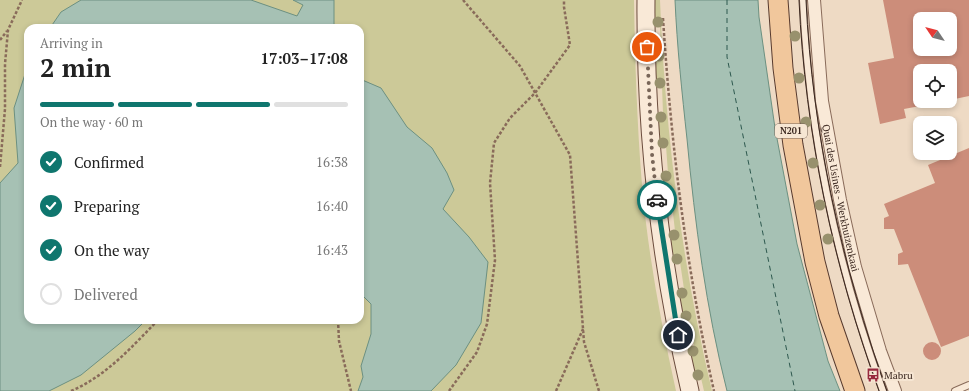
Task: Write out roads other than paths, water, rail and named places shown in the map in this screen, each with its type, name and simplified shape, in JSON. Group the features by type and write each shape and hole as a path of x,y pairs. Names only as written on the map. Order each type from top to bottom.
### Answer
{"main road":[{"path":"646,0 649,108 657,204 673,308 690,391"},
{"name":"N201","path":"778,0 783,68 793,146 814,262 829,316 854,391"}],"street":[{"name":"Quai des Usines - Werkhuizenkaai","path":"814,0 822,101 840,200 855,268 880,351 895,391"}],"lane":[{"name":"Quai des Usines - Werkhuizenkaai","path":"803,0 809,78 817,138 831,213 857,311 883,391"},
{"path":"955,391 969,385"}],"tram line":[{"path":"799,0 802,50 808,100 824,198 848,296 879,391"},
{"path":"806,0 809,50 815,99 822,149 832,198 843,248 856,296 887,391"}],"place":[{"name":"Mabru","path":"873,375"}]}
